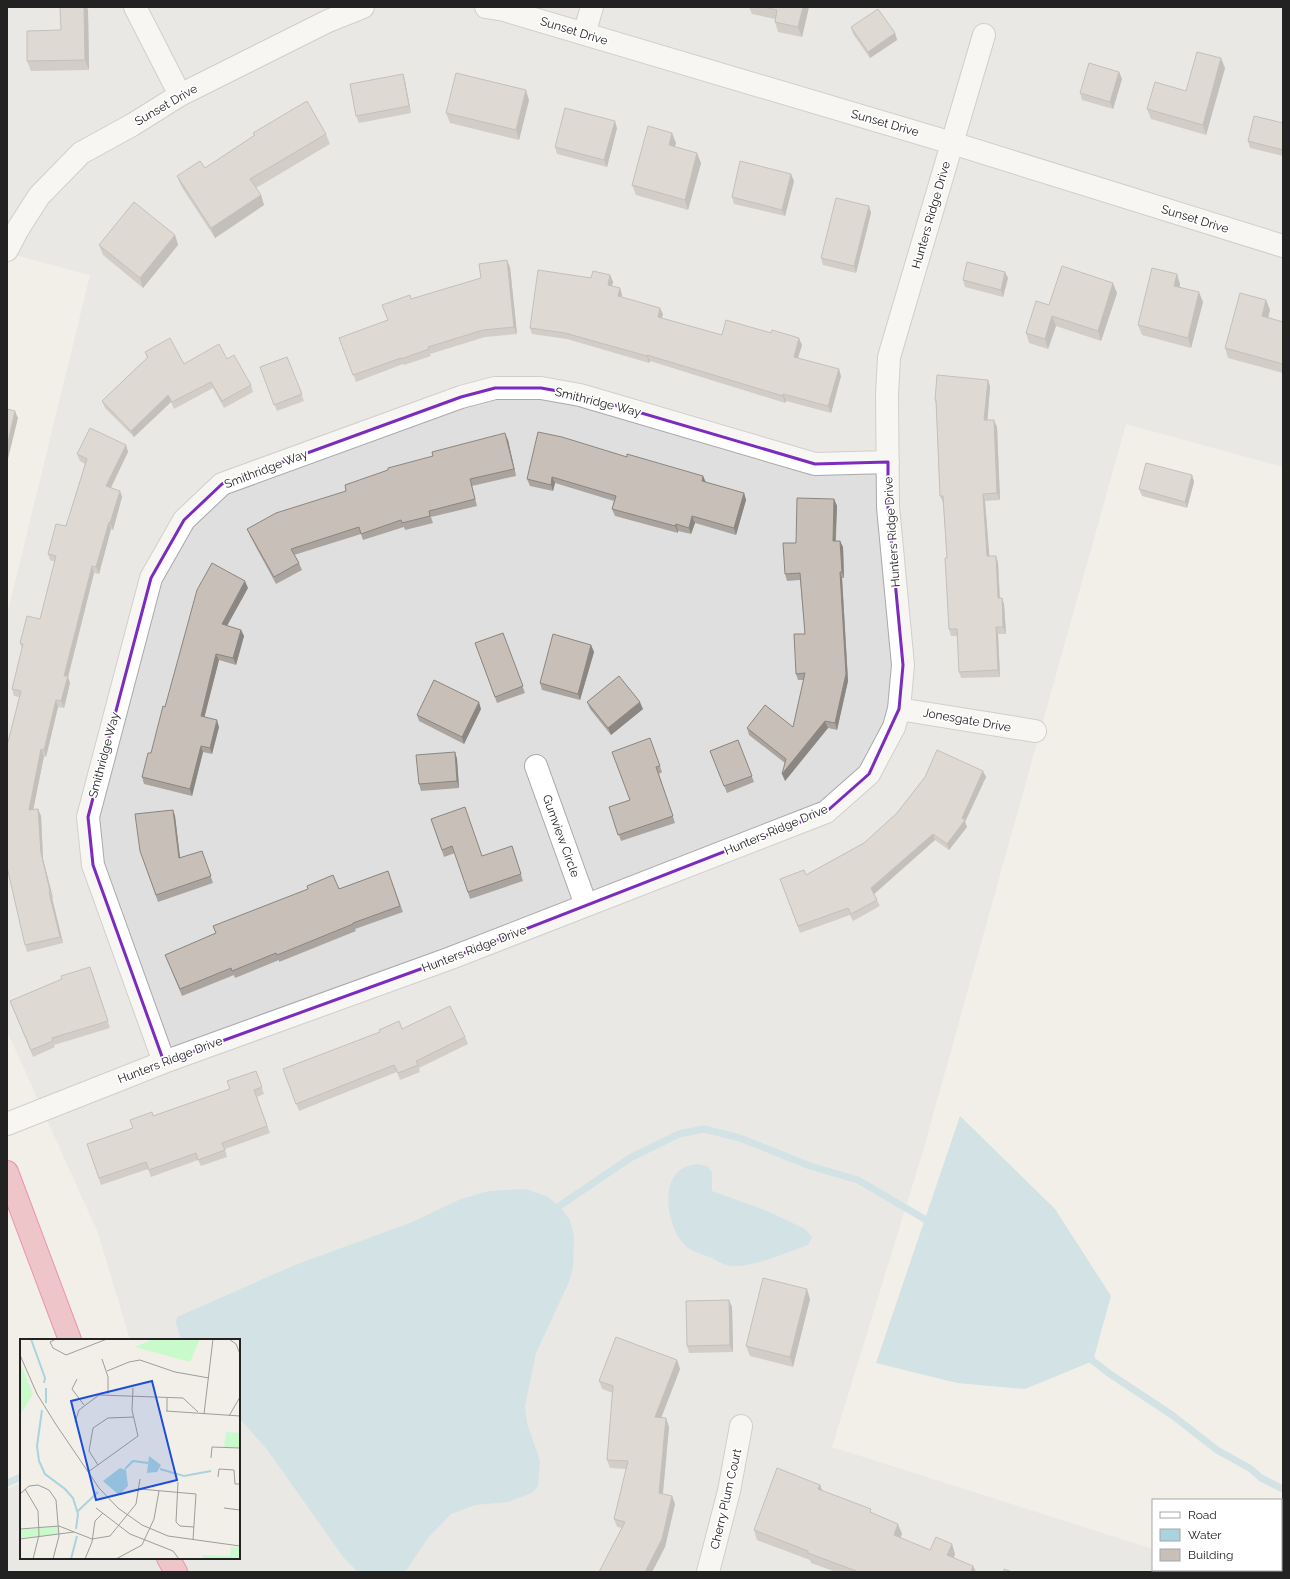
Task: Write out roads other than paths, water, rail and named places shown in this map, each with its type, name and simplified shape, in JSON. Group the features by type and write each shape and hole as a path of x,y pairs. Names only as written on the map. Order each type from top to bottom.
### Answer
{"highway":[{"path":"7,1172 70,1339"},
{"path":"169,1559 176,1572"}],"street":[{"path":"135,7 180,95"},
{"name":"Sunset Drive","path":"7,250 18,229 39,196 81,153 132,125 180,95 328,22 362,7"},
{"name":"Sunset Drive","path":"486,7 504,10 952,143 1283,246"},
{"path":"584,34 592,7"},
{"name":"Hunters Ridge Drive","path":"7,1124 164,1062 451,958 826,812 869,774 894,727 899,709 903,665 888,507 887,395 889,357 984,35"},
{"name":"Smithridge Way","path":"164,1062 93,865 88,817 152,578 184,520 222,484 461,397 495,388 541,388 580,395 816,464 888,462"},
{"name":"Jonesgate Drive","path":"899,709 1035,732"},
{"name":"Gumview Circle","path":"536,766 586,905"},
{"name":"Cherry Plum Court","path":"710,1571 731,1484 742,1426"}],"water":[{"path":"960,1116 1055,1209 1111,1296 1093,1361 1025,1389 957,1383 876,1363"},
{"path":"697,1164 707,1166 712,1172 712,1191 767,1211 805,1229 812,1237 808,1245 764,1261 734,1266 721,1263 687,1247 675,1231 671,1221 668,1199 669,1189 672,1179 678,1172 687,1166"},
{"path":"526,1189 548,1197 560,1207 570,1220 574,1236 573,1268 569,1282 536,1353 525,1406 527,1423 540,1461 538,1486 532,1493 508,1502 475,1505 451,1514 428,1538 405,1572 358,1572 344,1558 266,1448 240,1419 240,1339 181,1339 176,1323 177,1317 295,1265 410,1223 461,1199 489,1191"}],"waterway":[{"path":"552,1211 630,1158 679,1134 704,1129 740,1138 810,1166 858,1180 933,1224"},
{"path":"1087,1354 1093,1361 1110,1374 1172,1415 1217,1450 1251,1469 1261,1478 1283,1489"},
{"path":"7,1483 20,1477"}]}
